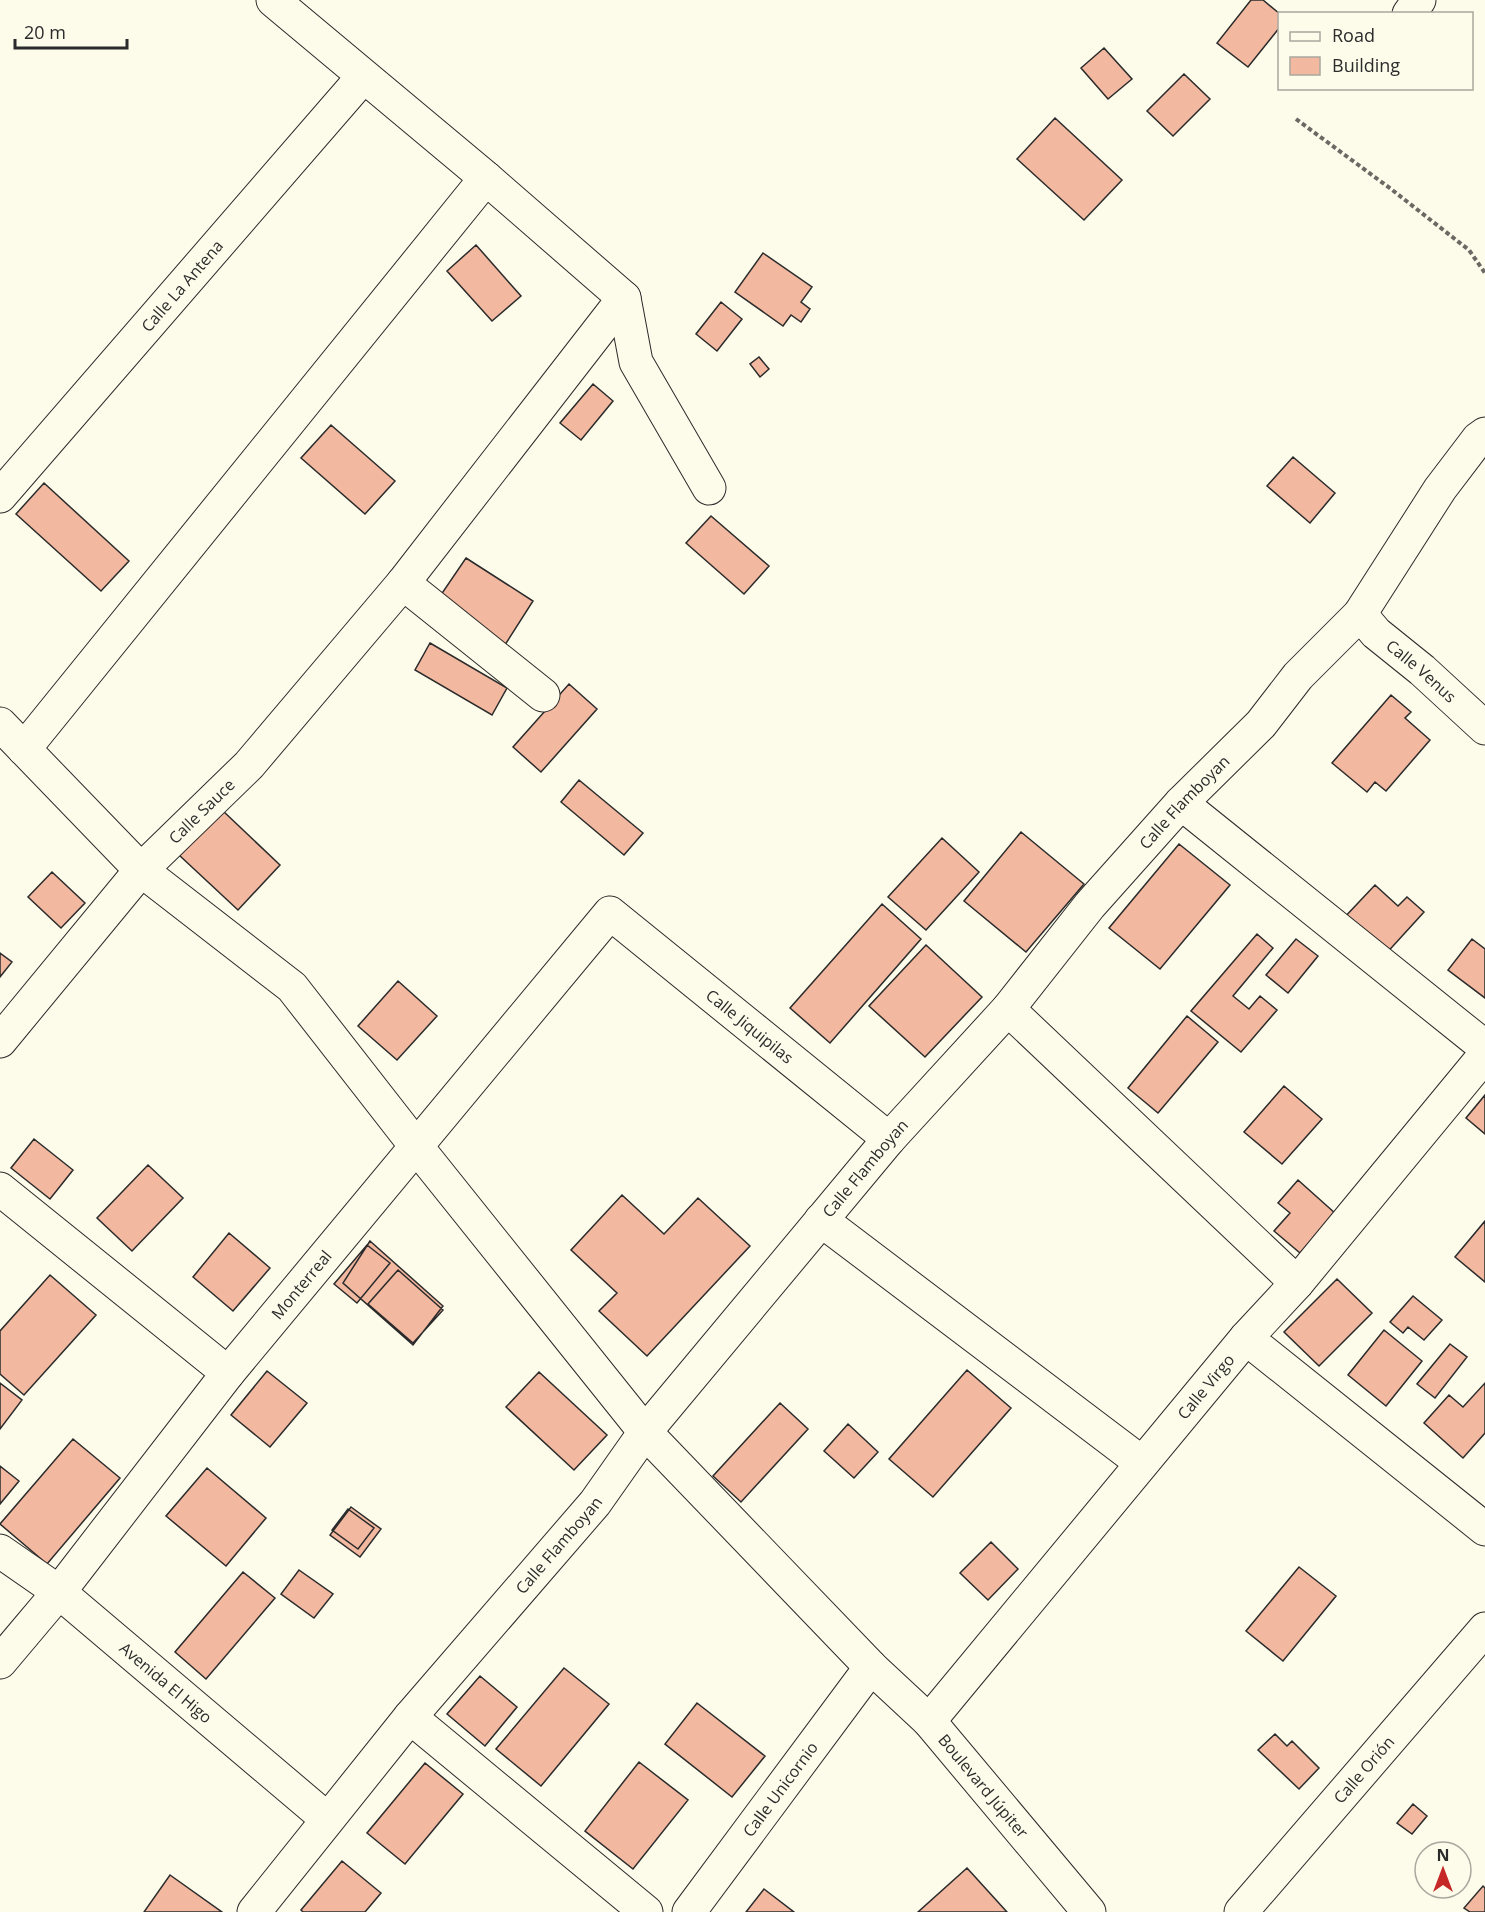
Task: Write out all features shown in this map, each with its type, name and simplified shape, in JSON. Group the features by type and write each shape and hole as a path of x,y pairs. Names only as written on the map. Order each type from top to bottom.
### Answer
{"street":[{"path":"273,0 486,178 624,298 636,362 709,488"},
{"name":"Calle La Antena","path":"0,496 363,76"},
{"path":"24,749 486,178"},
{"name":"Calle Sauce","path":"0,1041 141,870 249,765 403,583 624,298"},
{"name":"Calle Flamboyan","path":"254,1912 410,1717 595,1503 645,1432 889,1139 1008,1009 1090,905 1181,804 1261,724 1298,676 1360,614 1440,489 1478,439 1485,434"},
{"path":"403,583 543,695"},
{"name":"Calle Venus","path":"1360,614 1377,633 1422,670 1485,728"},
{"name":"Boulevard Júpiter","path":"0,724 141,870 292,987 645,1432 871,1667 929,1721 1089,1912"},
{"path":"1181,804 1485,1047"},
{"name":"Monterreal","path":"0,1662 59,1592 228,1373 610,913"},
{"name":"Calle Jiquipilas","path":"610,913 889,1139"},
{"path":"1008,1009 1297,1283"},
{"name":"Calle Virgo","path":"929,1721 1246,1338 1297,1283 1485,1055"},
{"path":"0,1189 228,1373"},
{"path":"821,1220 1142,1463"},
{"path":"1246,1338 1485,1529"},
{"name":"Avenida El Higo","path":"0,1551 59,1592 327,1819"},
{"name":"Calle Orión","path":"1241,1912 1485,1629"},
{"name":"Calle Unicornio","path":"689,1912 871,1667"},
{"path":"410,1717 646,1912"}],"path":[{"path":"1296,119 1469,250 1485,273"}],"building":[{"path":"1251,0 1263,0 1278,12 1278,30 1248,67 1217,43"},
{"path":"1104,48 1132,79 1108,99 1081,68"},
{"path":"1184,74 1210,99 1173,136 1147,111"},
{"path":"1055,118 1122,180 1084,220 1017,159"},
{"path":"476,245 521,296 492,321 447,271"},
{"path":"763,253 812,287 801,302 810,309 801,322 791,315 783,326 735,292"},
{"path":"721,302 742,319 717,351 696,334"},
{"path":"759,357 769,369 760,377 750,364"},
{"path":"593,384 613,401 581,440 560,423"},
{"path":"331,425 395,481 365,514 301,458"},
{"path":"1293,457 1335,493 1310,523 1267,486"},
{"path":"44,483 129,561 101,591 16,514"},
{"path":"711,516 769,566 744,594 686,543"},
{"path":"466,558 533,601 503,648 434,605"},
{"path":"430,643 507,688 492,715 415,670"},
{"path":"569,684 597,709 541,772 513,747"},
{"path":"1391,695 1411,712 1405,718 1430,740 1386,791 1375,782 1367,792 1332,763"},
{"path":"579,780 643,833 624,855 561,802"},
{"path":"222,810 280,865 238,910 179,855"},
{"path":"1021,832 1084,884 1026,952 964,901"},
{"path":"942,838 979,872 926,930 888,897"},
{"path":"1179,844 1230,885 1160,969 1109,928"},
{"path":"52,872 85,903 61,928 28,897"},
{"path":"1375,885 1398,906 1407,897 1424,912 1383,957 1342,920"},
{"path":"882,904 921,939 830,1043 790,1008"},
{"path":"1257,934 1273,948 1233,996 1249,1009 1260,996 1277,1010 1241,1052 1191,1011"},
{"path":"1296,939 1318,956 1288,993 1266,975"},
{"path":"1472,939 1485,949 1485,998 1448,970"},
{"path":"926,945 982,997 925,1057 869,1006"},
{"path":"0,953 12,962 0,977"},
{"path":"398,981 437,1016 397,1060 358,1026"},
{"path":"1187,1016 1218,1042 1158,1113 1128,1088"},
{"path":"1284,1086 1322,1119 1282,1164 1244,1132"},
{"path":"1485,1095 1485,1134 1466,1118"},
{"path":"34,1139 73,1170 50,1199 11,1168"},
{"path":"148,1165 183,1198 132,1251 97,1218"},
{"path":"1298,1180 1336,1214 1300,1253 1274,1231 1290,1213 1278,1203"},
{"path":"622,1195 664,1234 698,1198 750,1246 647,1356 599,1311 617,1293 571,1250"},
{"path":"1485,1221 1485,1282 1455,1257"},
{"path":"229,1233 270,1268 233,1311 193,1277"},
{"path":"370,1241 443,1306 413,1345 343,1283"},
{"path":"367,1245 390,1263 357,1303 334,1284"},
{"path":"398,1270 443,1310 413,1343 368,1304"},
{"path":"50,1275 96,1315 24,1395 0,1374 0,1331"},
{"path":"1337,1279 1372,1313 1319,1366 1284,1332"},
{"path":"1413,1296 1442,1320 1424,1340 1408,1327 1403,1333 1390,1322"},
{"path":"1384,1330 1422,1361 1386,1406 1348,1375"},
{"path":"1450,1344 1467,1357 1435,1398 1417,1384"},
{"path":"967,1370 1011,1408 933,1497 889,1459"},
{"path":"267,1371 307,1403 270,1447 231,1415"},
{"path":"539,1372 607,1435 574,1470 506,1407"},
{"path":"0,1383 22,1400 0,1429"},
{"path":"1485,1383 1485,1433 1463,1458 1424,1423 1449,1395 1463,1407"},
{"path":"780,1403 808,1429 741,1502 713,1476"},
{"path":"848,1424 878,1452 854,1478 824,1451"},
{"path":"73,1439 120,1478 47,1564 0,1524"},
{"path":"0,1466 19,1481 0,1504"},
{"path":"207,1468 266,1518 226,1566 166,1516"},
{"path":"351,1507 381,1529 360,1557 330,1535"},
{"path":"348,1509 374,1528 358,1549 332,1530"},
{"path":"991,1542 1018,1569 988,1600 960,1573"},
{"path":"1299,1567 1336,1596 1283,1661 1246,1631"},
{"path":"299,1570 333,1594 314,1618 281,1594"},
{"path":"243,1572 275,1598 206,1679 175,1652"},
{"path":"564,1668 609,1704 541,1786 496,1749"},
{"path":"480,1676 517,1707 485,1746 447,1714"},
{"path":"697,1703 765,1756 732,1797 665,1744"},
{"path":"1275,1734 1287,1746 1292,1741 1319,1768 1299,1789 1258,1750"},
{"path":"639,1762 688,1800 633,1869 585,1831"},
{"path":"425,1763 463,1794 405,1864 367,1833"},
{"path":"1413,1804 1427,1816 1412,1834 1397,1823"},
{"path":"342,1861 381,1893 365,1912 303,1912 301,1910"},
{"path":"967,1868 1007,1912 918,1912"},
{"path":"170,1875 222,1912 144,1912"},
{"path":"1483,1886 1485,1888 1485,1912 1470,1912 1464,1908"},
{"path":"764,1889 794,1912 746,1912"}]}
